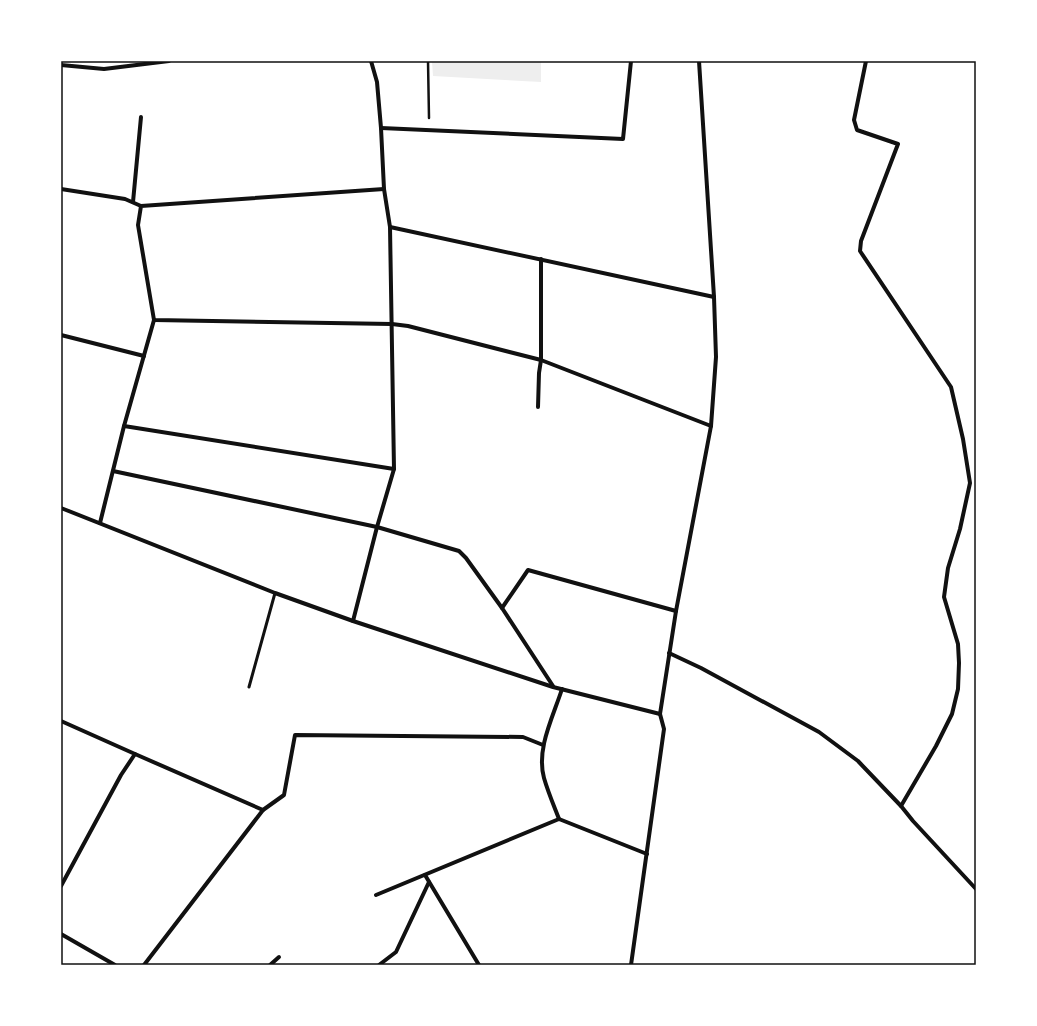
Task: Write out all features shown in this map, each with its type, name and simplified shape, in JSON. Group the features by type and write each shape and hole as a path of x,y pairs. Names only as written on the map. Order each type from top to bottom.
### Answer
{"street":[{"path":"61,65 104,69 169,61"},
{"path":"353,621 377,527 394,469 390,227 384,189 377,82 371,61"},
{"path":"381,128 623,139 631,61"},
{"path":"631,965 648,854 664,729 660,714 669,653 711,426 716,358 714,297 699,61"},
{"path":"866,61 854,120 857,130 898,144 861,241 860,251 950,387 963,439 970,483 960,529 948,568 944,597 958,644 958,689 952,714 936,746 901,806"},
{"path":"133,202 140,117"},
{"path":"61,189 125,199 141,206 384,189"},
{"path":"100,523 124,426 154,320 138,225 141,206"},
{"path":"390,227 714,297"},
{"path":"538,407 541,259"},
{"path":"154,320 392,324 408,326 540,360 711,426"},
{"path":"61,335 144,356"},
{"path":"124,426 394,469"},
{"path":"113,471 377,527 459,551 466,558 502,608 553,687"},
{"path":"61,508 275,594 353,621 553,687 660,714"},
{"path":"502,608 528,570 676,611"},
{"path":"669,653 701,668 819,732 858,761 976,889"},
{"path":"559,819 544,778 542,757 543,744 562,689"},
{"path":"61,721 263,810"},
{"path":"144,965 263,810 284,795 295,735 523,738 543,744"},
{"path":"61,886 121,776 135,754"},
{"path":"376,895 559,819 648,854"},
{"path":"425,875 479,965"},
{"path":"379,965 396,952 429,882"},
{"path":"61,934 115,965"},
{"path":"270,965 279,957"}],"lane":[{"path":"249,687 275,594"}],"path":[{"path":"428,61 429,130"}],"shaded area":[{"path":"432,61 541,61 541,82 433,76"}]}
